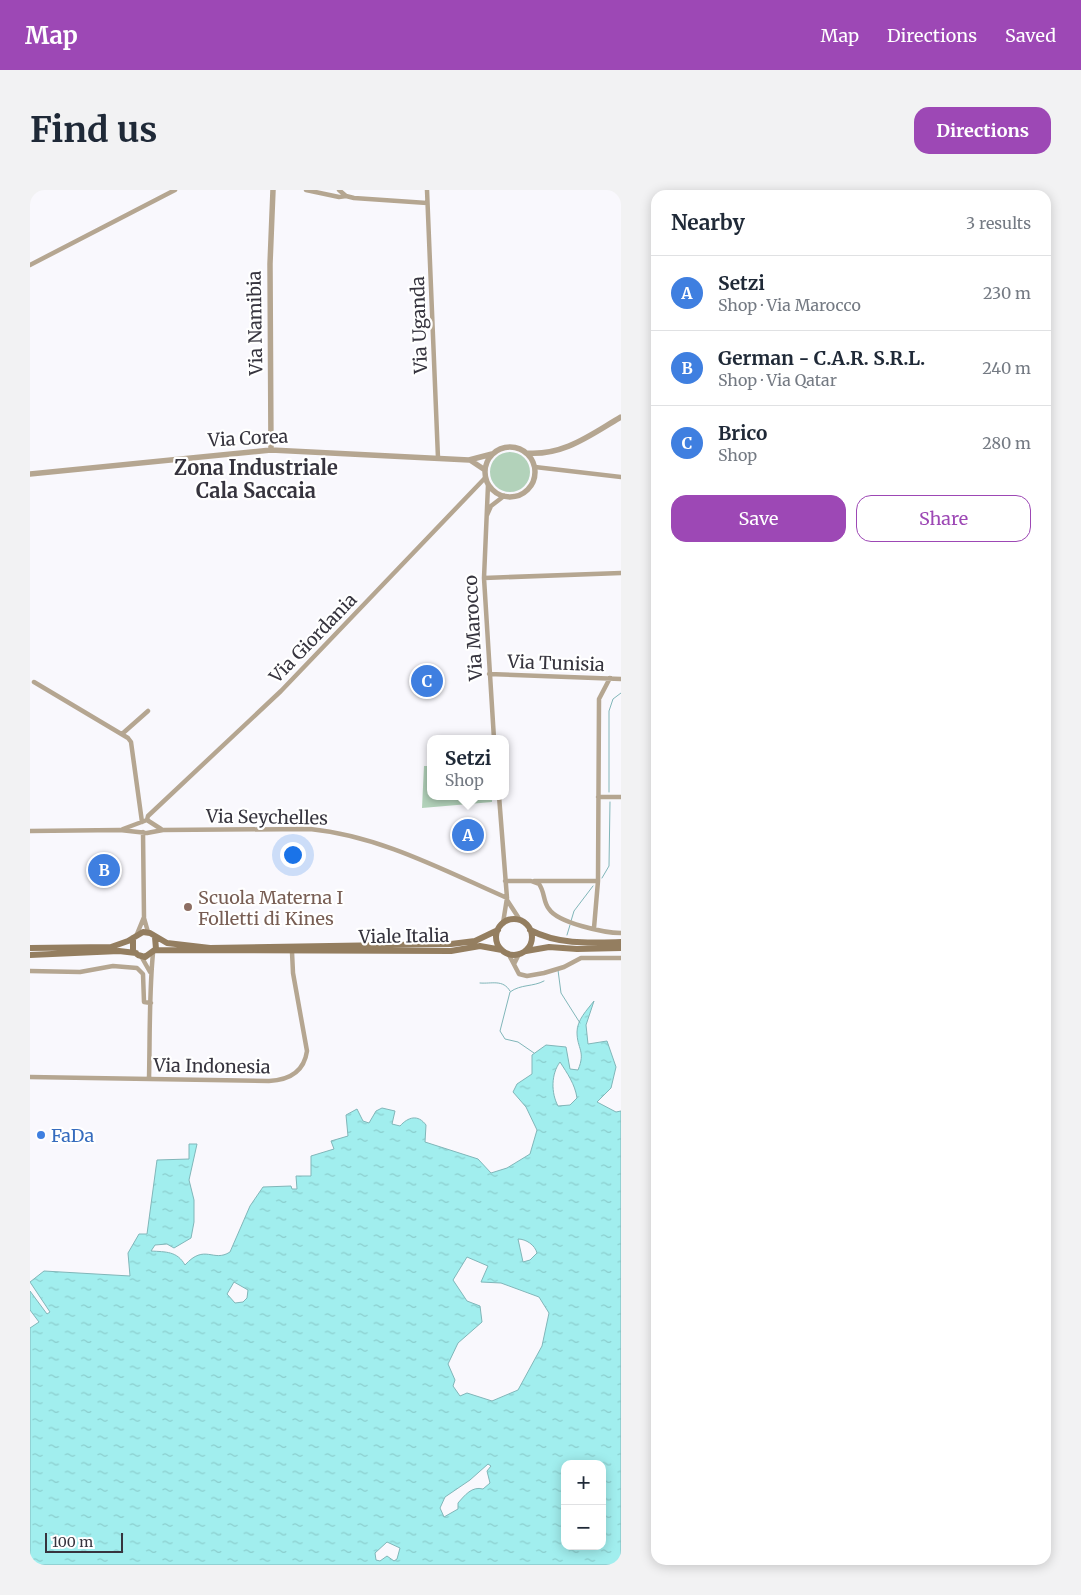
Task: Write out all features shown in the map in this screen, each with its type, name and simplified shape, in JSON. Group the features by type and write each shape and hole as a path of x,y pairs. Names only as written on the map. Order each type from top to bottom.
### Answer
{"main road":[{"path":"621,942 563,942 544,937 530,930 520,920 511,920 503,923 498,930 497,941 505,952 522,952 549,947 577,949 621,948"},
{"name":"Viale Italia","path":"154,937 179,946 210,948 451,944 475,941 498,930"},
{"path":"522,952 531,942 530,930"},
{"path":"30,948 111,947 122,944 135,935 148,932 157,943 154,952 138,955 119,951 30,955"},
{"path":"135,935 132,945 138,955"},
{"name":"Viale Italia","path":"154,952 451,950 480,946 505,952"}],"street":[{"path":"30,265 175,190"},
{"path":"306,190 320,194 427,203"},
{"path":"320,194 327,194 332,190"},
{"path":"339,190 346,196"},
{"name":"Via Uganda","path":"427,190 438,458"},
{"name":"Via Namibia","path":"271,192 271,450"},
{"path":"468,460 492,454 500,448 511,447 526,453 546,454 567,448 621,417"},
{"name":"Via Corea","path":"30,474 271,450 468,460"},
{"path":"492,454 485,470 485,478 488,485 493,491 512,497 526,491 534,477 534,465 526,453"},
{"path":"534,465 546,454"},
{"path":"468,460 477,463 485,470"},
{"path":"534,465 621,478"},
{"name":"Via Giordania","path":"145,832 146,822 153,811 281,691 485,478"},
{"name":"Via Marocco","path":"488,485 484,578 494,735"},
{"path":"486,516 491,506 504,496"},
{"path":"484,578 621,573"},
{"name":"Via Tunisia","path":"489,674 621,679"},
{"path":"594,928 598,881 599,700 610,678"},
{"path":"34,682 122,734 131,742 141,808 146,822 143,844 144,917 148,932"},
{"path":"122,734 148,711"},
{"path":"598,797 621,797"},
{"path":"499,800 507,898 503,923"},
{"path":"141,808 153,811"},
{"name":"Via Seychelles","path":"120,830 146,822 163,830"},
{"name":"Via Seychelles","path":"30,831 120,830 145,832 163,830 310,829 347,834 382,844 507,898"},
{"path":"506,881 598,881"},
{"path":"531,881 542,888 550,911 571,922 621,933"},
{"path":"507,898 520,920"},
{"path":"135,935 144,917"},
{"path":"149,1079 150,972 154,952"},
{"name":"Via Indonesia","path":"30,1077 284,1080 294,1075 304,1064 307,1051 293,973 292,952"},
{"path":"505,952 519,974 527,976 559,968 581,958 621,958"},
{"path":"514,964 522,952"},
{"path":"138,955 150,972"},
{"path":"30,972 80,972 113,966 138,968 143,974 144,1002 151,1003"}],"green space":[{"path":"514,452 521,455 527,461 530,472 529,480 521,489 514,492 506,492 499,489 491,480 490,468 493,461 502,453"},
{"path":"424,766 427,766 427,800 492,800 492,802 422,808"}],"water":[{"path":"594,1001 586,1025 588,1044 607,1041 616,1067 611,1088 597,1102 616,1112 621,1111 621,1565 30,1565 30,1328 39,1322 30,1310 30,1291 47,1314 50,1312 30,1282 44,1271 130,1276 128,1253 139,1234 147,1234 157,1160 189,1159 189,1144 197,1144 189,1180 194,1200 194,1222 191,1238 174,1248 167,1244 155,1245 151,1251 175,1255 185,1265 198,1255 219,1256 230,1252 250,1206 263,1187 291,1186 292,1189 297,1189 296,1176 311,1176 311,1156 334,1149 331,1141 348,1136 346,1115 357,1109 363,1121 369,1123 376,1111 382,1108 395,1111 392,1124 400,1126 410,1119 420,1119 426,1125 425,1142 478,1159 491,1173 507,1168 530,1154 537,1130 526,1107 513,1092 517,1084 532,1074 532,1055 546,1045 566,1047 570,1069 578,1070 581,1054 577,1038 577,1028","holes":["560,1062 570,1079 577,1098 570,1105 558,1106 554,1095 555,1072","518,1239 530,1243 537,1253 530,1260 523,1262","467,1257 488,1266 481,1282 501,1283 539,1297 549,1313 542,1346 518,1390 492,1401 467,1393 460,1396 453,1386 455,1380 448,1364 458,1343 482,1322 480,1306 467,1301 453,1280","234,1282 248,1290 247,1298 243,1302 235,1303 227,1294","488,1464 491,1466 487,1471 490,1483 483,1489 479,1488 469,1492 458,1503 458,1509 444,1517 440,1508 445,1497 470,1480","387,1542 400,1548 397,1559 394,1561 387,1556 380,1561 376,1560 375,1553"]}],"waterway":[{"path":"609,792 609,711 613,699 621,693"},
{"path":"602,878 609,866 610,802"},
{"path":"571,921 574,911 593,886"},
{"path":"567,935 570,925"},
{"path":"558,970 561,993 580,1023"},
{"path":"534,1053 518,1042 505,1039 500,1031 510,992 544,981"},
{"path":"480,983 501,983 510,991"}],"place":[{"name":"Brico","path":"427,681"},
{"name":"Setzi","path":"468,835"},
{"name":"German - C.A.R. S.R.L.","path":"104,870"},
{"name":"Scuola Materna I Folletti di Kines","path":"188,907"},
{"name":"FaDa","path":"41,1135"}],"district":[{"name":"Zona Industriale Cala Saccaia","path":"256,478"}]}
